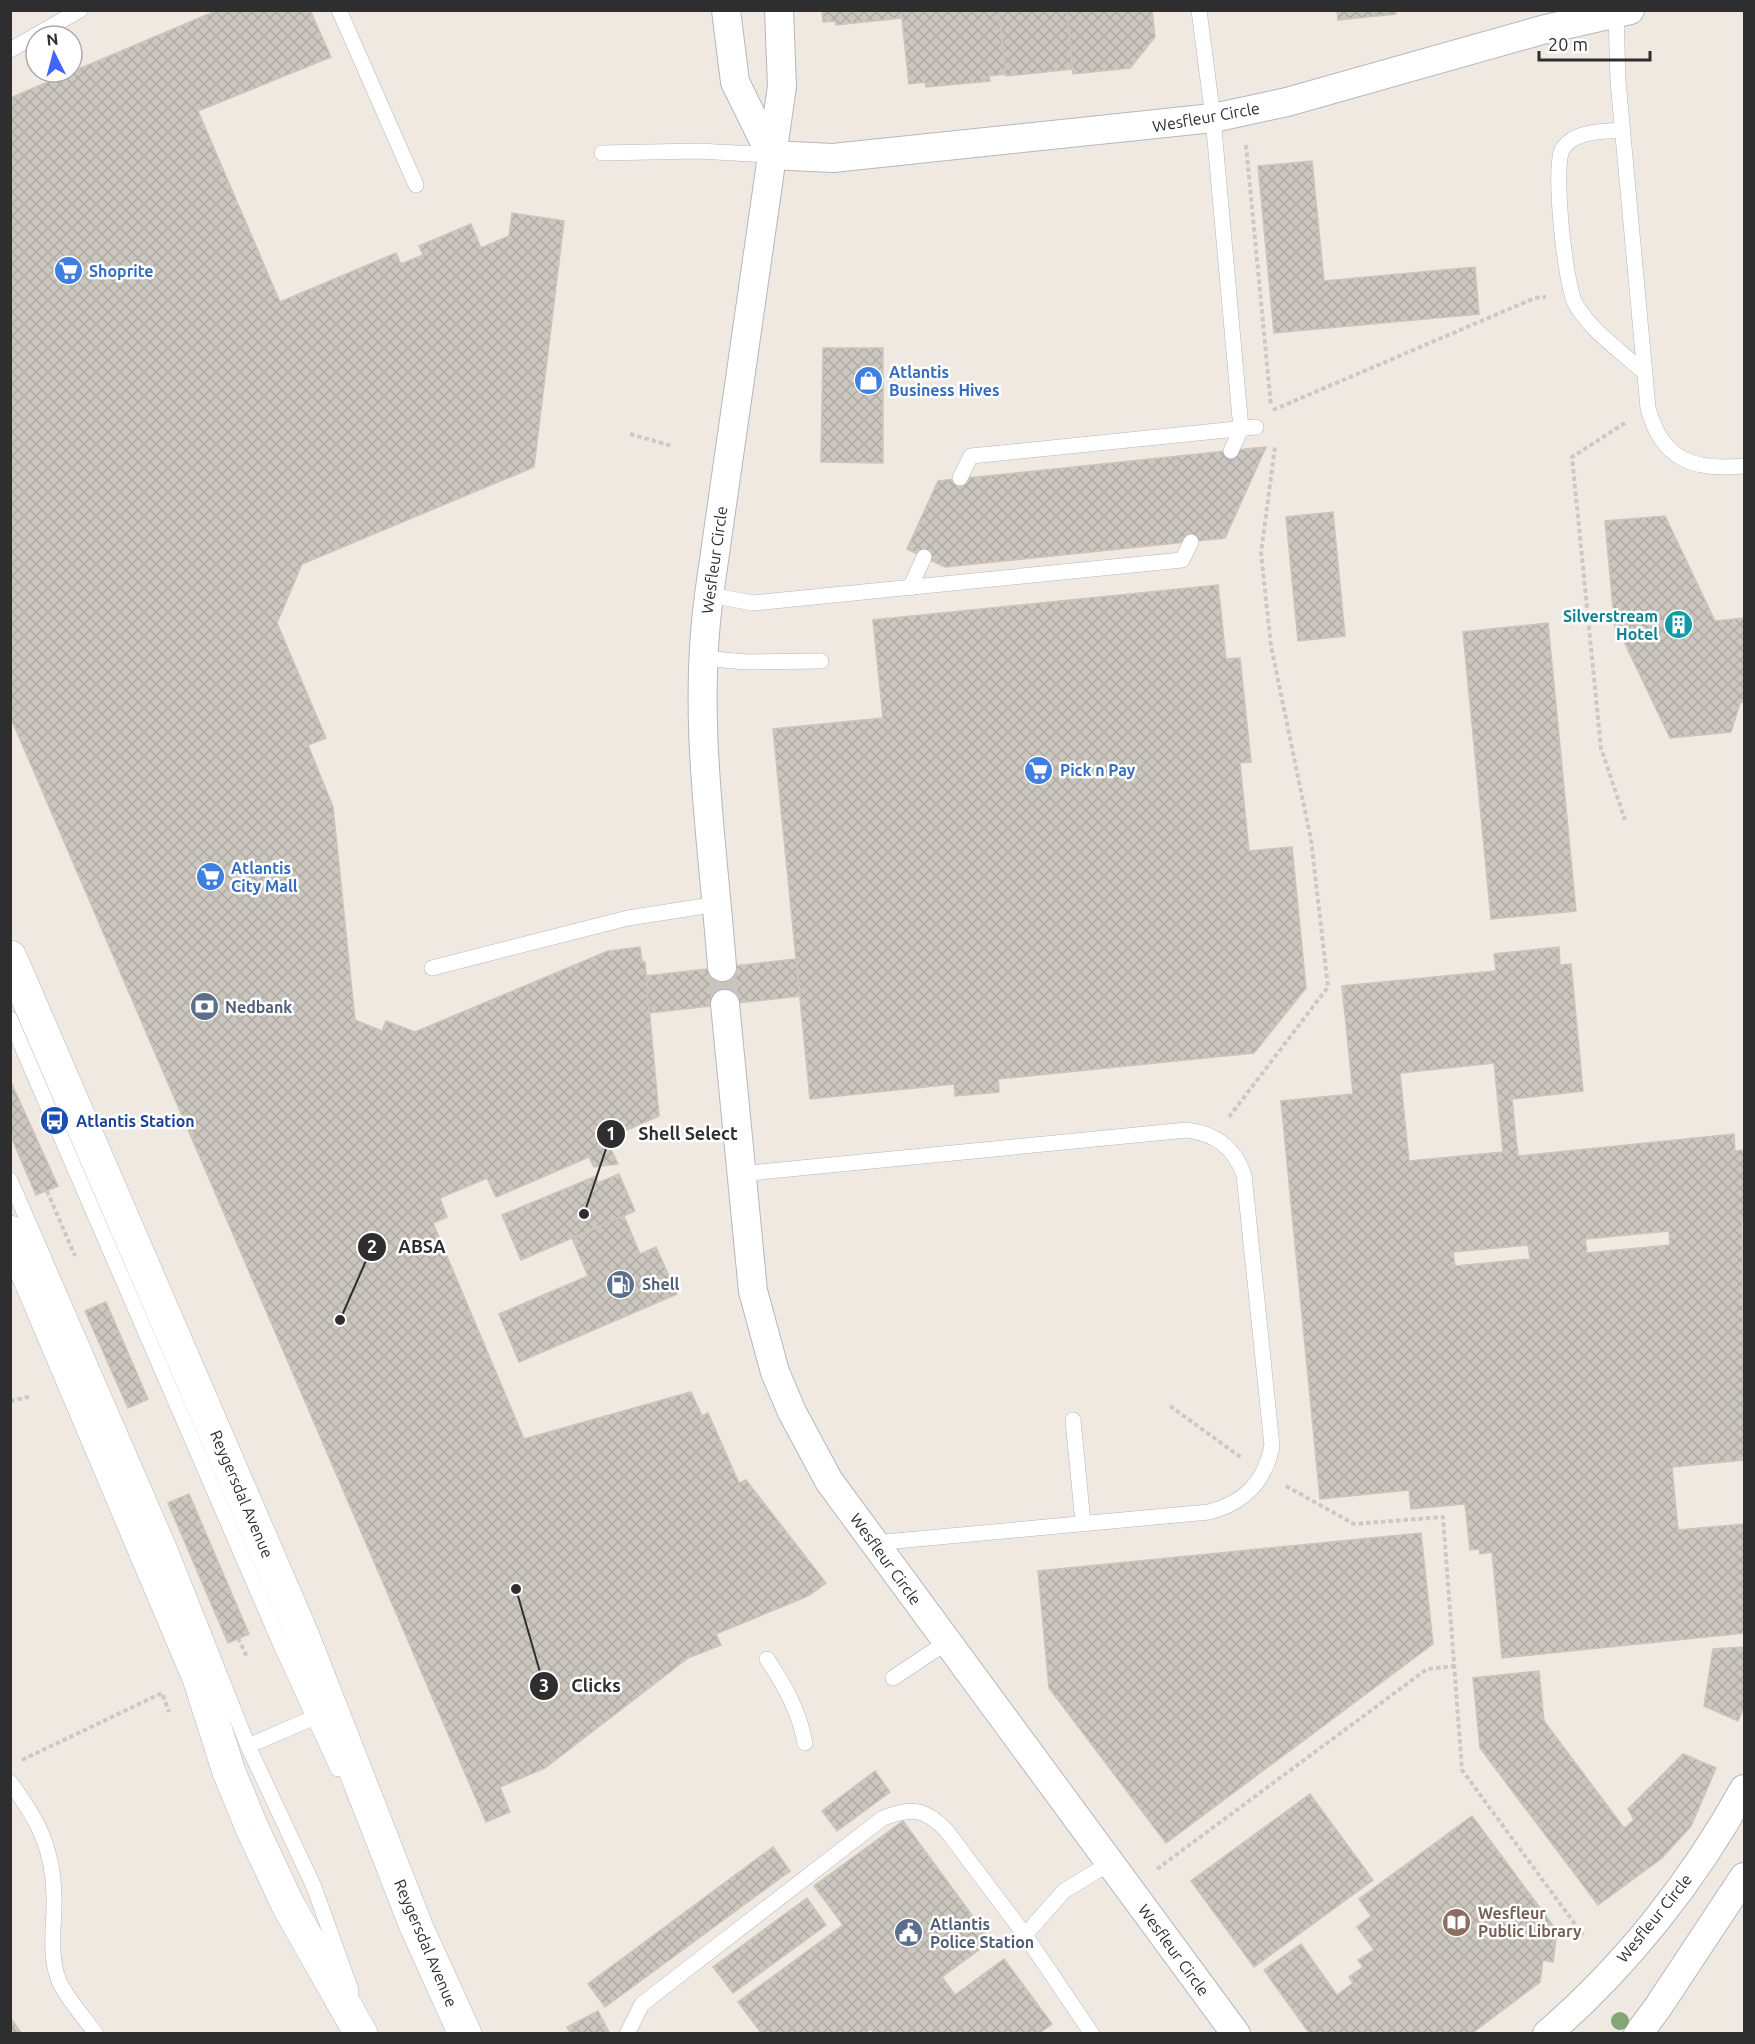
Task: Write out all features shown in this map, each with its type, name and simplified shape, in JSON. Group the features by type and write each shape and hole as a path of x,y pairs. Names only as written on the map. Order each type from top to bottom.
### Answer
{"main road":[{"name":"Reygersdal Avenue","path":"10,957 302,1634 416,1926 465,2034"},
{"path":"10,1232 199,1678 229,1772 252,1828 288,1905 361,2034"}],"street":[{"path":"726,10 735,82 771,155"},
{"name":"Wesfleur Circle","path":"722,967 704,748 702,658 782,86 779,10"},
{"name":"Wesfleur Circle","path":"771,155 833,158 1213,118 1287,102 1542,30 1621,11"},
{"name":"Wesfleur Circle","path":"725,1004 753,1291 775,1372 811,1450 829,1481 874,1543 1236,2034"},
{"name":"Wesfleur Circle","path":"1547,2034 1613,1968 1680,1890 1738,1817 1744,1789"},
{"path":"1638,2034 1659,2007 1744,1877"}],"lane":[{"path":"10,50 80,10"},
{"path":"339,10 416,185"},
{"path":"1199,10 1248,428 1231,451"},
{"path":"1621,11 1623,130 1648,408 1652,424 1660,438 1685,460 1716,469 1744,466"},
{"path":"1623,130 1578,136 1564,147 1560,154 1558,180 1568,286 1571,295 1590,323 1645,373"},
{"path":"602,153 698,151 771,155"},
{"path":"960,478 970,456 1248,428"},
{"path":"709,595 753,603 1182,560 1191,542"},
{"path":"910,588 924,557"},
{"path":"702,658 746,662 821,661"},
{"path":"432,968 627,918 718,904"},
{"path":"10,1019 276,1633 371,1845 416,1926"},
{"path":"740,1174 1187,1130 1214,1137 1230,1149 1244,1175 1272,1446 1264,1473 1241,1499 1226,1508 1209,1512 874,1543"},
{"path":"10,1180 170,1549 248,1746 314,1887 366,2034"},
{"path":"1073,1420 1083,1523"},
{"path":"893,1678 947,1642"},
{"path":"767,1659 789,1694 802,1725 805,1743"},
{"path":"248,1746 315,1718"},
{"path":"10,1782 36,1818 49,1852 54,1897 51,1925 53,1953 59,1981 96,2034"},
{"path":"627,2034 642,2004 883,1818 903,1811 918,1810 933,1816 946,1830 1025,1935 1092,2034"},
{"path":"1025,1935 1064,1891 1110,1863"}],"path":[{"path":"1248,428 1272,411 1535,298 1571,295"},
{"path":"1626,820 1601,748 1572,457 1648,408"},
{"path":"630,434 672,446"},
{"path":"1214,1137 1328,987 1311,840 1271,646 1261,553"},
{"path":"47,1191 79,1264"},
{"path":"10,1401 32,1396"},
{"path":"1170,1406 1264,1473 1354,1524 1443,1516 1462,1770 1583,1935"},
{"path":"238,1638 247,1657"},
{"path":"1130,1889 1427,1669 1456,1666"},
{"path":"21,1760 162,1693"}],"building":[{"name":"Atlantis City Mall","path":"218,10 310,10 331,57 198,111 280,302 396,253 401,264 423,255 419,246 471,224 481,248 509,236 512,213 564,221 534,467 302,564 277,623 326,738 308,745 333,807 355,1020 382,1031 386,1021 415,1032 608,951 640,947 642,961 645,962 659,1116 606,1139 618,1164 594,1167 589,1157 496,1197 487,1178 440,1198 447,1217 433,1223 524,1439 691,1392 702,1416 708,1413 739,1483 746,1480 826,1583 808,1596 716,1634 721,1645 688,1658 545,1768 500,1787 510,1812 486,1822 10,716 10,98 43,84 84,84 84,67"},
{"path":"822,10 901,10 902,18 836,25 835,21 823,22"},
{"path":"901,10 999,10 1006,74 989,76 990,81 926,87 925,82 909,84"},
{"path":"999,10 1067,10 1073,69 1006,76"},
{"path":"1067,10 1152,10 1155,37 1130,68 1073,74"},
{"path":"1337,10 1395,10 1396,14 1338,20"},
{"path":"1312,161 1324,281 1475,267 1479,314 1274,333 1258,166"},
{"path":"823,348 883,348 883,463 821,462"},
{"path":"1266,447 1225,538 945,567 907,549 938,481"},
{"path":"1333,512 1345,636 1298,641 1286,517"},
{"name":"Silverstream Hotel","path":"1665,516 1715,621 1744,618 1744,702 1740,703 1731,732 1670,738 1618,629 1615,629 1605,521"},
{"path":"1218,585 1226,659 1240,658 1251,762 1240,763 1249,851 1292,847 1306,988 1254,1053 998,1079 999,1092 955,1096 954,1084 810,1099 773,729 883,718 873,620"},
{"path":"1548,623 1576,911 1491,919 1463,632"},
{"path":"1559,947 1560,965 1571,964 1583,1091 1512,1099 1518,1156 1734,1134 1735,1151 1744,1150 1744,1220 1742,1221 1744,1460 1672,1467 1678,1530 1744,1524 1744,1633 1502,1658 1492,1552 1480,1554 1479,1549 1470,1550 1465,1504 1411,1509 1409,1490 1320,1499 1281,1101 1353,1094 1342,986 1496,971 1494,954","holes":["1494,1063 1503,1152 1409,1161 1400,1073","1669,1231 1670,1245 1587,1253 1585,1239","1528,1245 1530,1259 1455,1266 1453,1252"]},
{"path":"796,959 800,996 649,1013 646,976"},
{"path":"10,1080 58,1186 36,1195 10,1134"},
{"path":"619,1174 635,1211 521,1260 502,1215 596,1176 598,1183"},
{"path":"624,1216 640,1254 656,1247 677,1294 519,1362 499,1314 588,1276 572,1238"},
{"path":"106,1302 148,1399 128,1408 85,1311"},
{"path":"189,1494 249,1634 228,1643 168,1503"},
{"path":"1421,1533 1433,1644 1166,1843 1049,1688 1038,1571"},
{"path":"1744,1647 1744,1706 1738,1721 1704,1706 1713,1649"},
{"path":"1539,1671 1544,1721 1624,1828 1634,1820 1628,1809 1683,1754 1716,1768 1691,1826 1662,1858 1598,1905 1480,1748 1473,1678"},
{"path":"875,1771 890,1792 837,1831 822,1811"},
{"path":"1310,1794 1373,1880 1254,1967 1191,1881"},
{"name":"Wesfleur Public Library","path":"1472,1816 1557,1931 1553,1962 1543,1960 1540,1982 1471,2034 1310,2034 1264,1970 1301,1944 1337,1995 1353,1983 1349,1977 1363,1967 1358,1960 1374,1950 1357,1927 1371,1916 1359,1899"},
{"name":"Atlantis Police Station","path":"903,1821 991,1941 942,1977 955,1995 1004,1959 1052,2024 1038,2034 874,2034 871,2029 865,2034 762,2034 738,2002 843,1925 814,1886"},
{"path":"773,1847 790,1871 605,2007 588,1984"},
{"path":"807,1898 826,1925 733,1993 713,1967"},
{"path":"598,2011 610,2034 571,2034 567,2027"},
{"path":"10,2017 22,2034 10,2034"}],"tunnel":[{"path":"722,967 725,1004"}],"place":[{"name":"Shoprite","path":"68,271"},
{"name":"Atlantis Business Hives","path":"868,381"},
{"name":"Silverstream Hotel","path":"1679,625"},
{"name":"Pick n Pay","path":"1039,770"},
{"name":"Atlantis City Mall","path":"210,877"},
{"name":"Nedbank","path":"204,1007"},
{"name":"Atlantis Station","path":"55,1121"},
{"name":"Shell Select","path":"584,1214"},
{"name":"Shell","path":"621,1284"},
{"name":"ABSA","path":"340,1320"},
{"name":"Clicks","path":"516,1589"},
{"name":"Wesfleur Public Library","path":"1457,1922"},
{"name":"Atlantis Police Station","path":"909,1933"}]}
